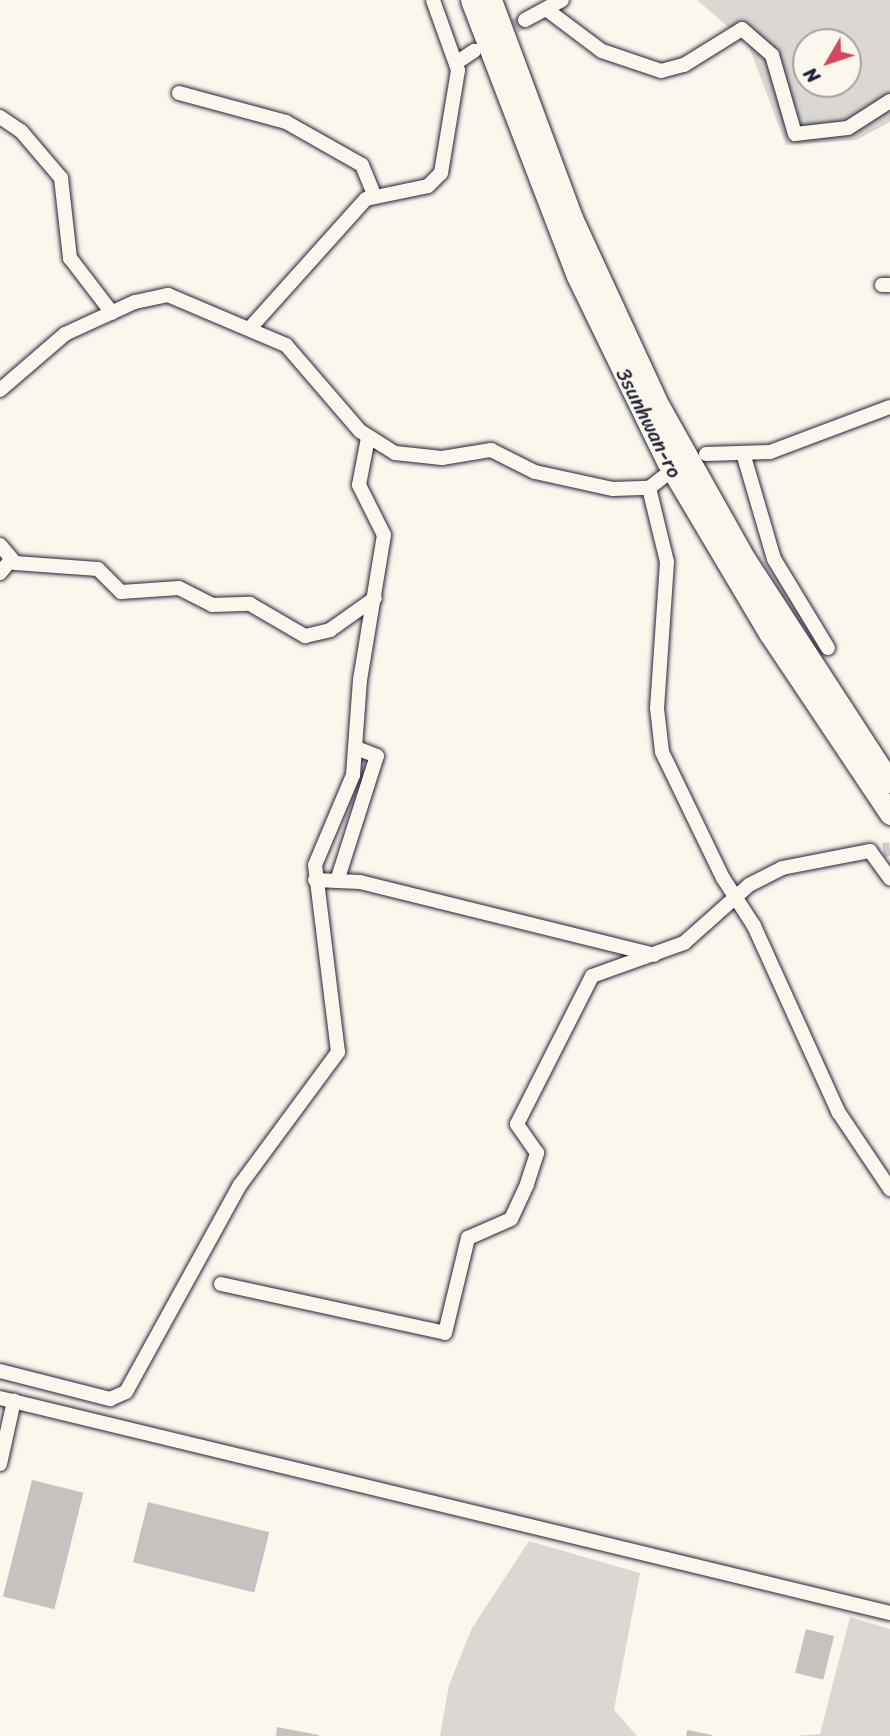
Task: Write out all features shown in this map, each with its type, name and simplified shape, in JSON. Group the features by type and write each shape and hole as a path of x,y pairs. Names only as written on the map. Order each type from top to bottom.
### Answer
{"highway":[{"name":"3sunhwan-ro","path":"471,0 577,276 668,463 755,610 890,814"},
{"name":"3sunhwan-ro","path":"491,0 572,218 659,406 745,559 890,782"}],"street":[{"path":"251,327 374,194 419,189 441,173 456,63 433,0"},
{"path":"525,20 562,0"},
{"path":"546,9 602,51 662,71 684,65 742,29 772,55 795,134 848,128 890,101"},
{"path":"456,63 474,51"},
{"path":"178,93 286,122 362,165 374,194"},
{"path":"0,117 21,131 61,178 70,258 85,286 111,313"},
{"path":"0,390 43,347 111,313 168,295 251,327 298,356 368,438 417,458 491,450 545,474 613,489 649,488 663,477"},
{"path":"706,454 770,452 890,407"},
{"path":"0,1371 110,1399 126,1392 240,1185 338,1052 315,880 321,840 353,775 384,527 359,485 368,438"},
{"path":"743,453 774,559 828,648"},
{"path":"649,488 667,562 658,696 662,752 738,896 834,1104 890,1189"},
{"path":"0,545 12,560 41,569 98,569 121,592 179,588 212,605 250,604 305,636 330,630 375,598"},
{"path":"0,573 12,560"},
{"path":"337,881 377,756 356,748"},
{"path":"221,1284 445,1333 468,1238 512,1219 527,1184 537,1153 517,1124 584,989 604,968 654,955 696,936 738,896 782,867 877,850 890,879"},
{"path":"315,880 337,881 654,955"},
{"path":"0,1464 7,1399 890,1613"}],"shaded area":[{"path":"697,0 890,0 890,122 856,140 786,145 748,44"},
{"path":"529,1541 640,1573 614,1710 637,1736 440,1736 449,1685 472,1628"},
{"path":"850,1617 890,1629 890,1736 795,1736 820,1734"}],"building":[{"path":"32,1480 83,1493 54,1609 3,1596"},
{"path":"148,1502 269,1532 254,1592 133,1562"},
{"path":"806,1629 834,1636 823,1680 795,1673"},
{"path":"277,1727 319,1735 319,1736 276,1736"},
{"path":"687,1730 712,1735 712,1736 686,1736"}],"tunnel":[{"path":"497,38 525,20"},
{"path":"883,850 890,849"}]}
